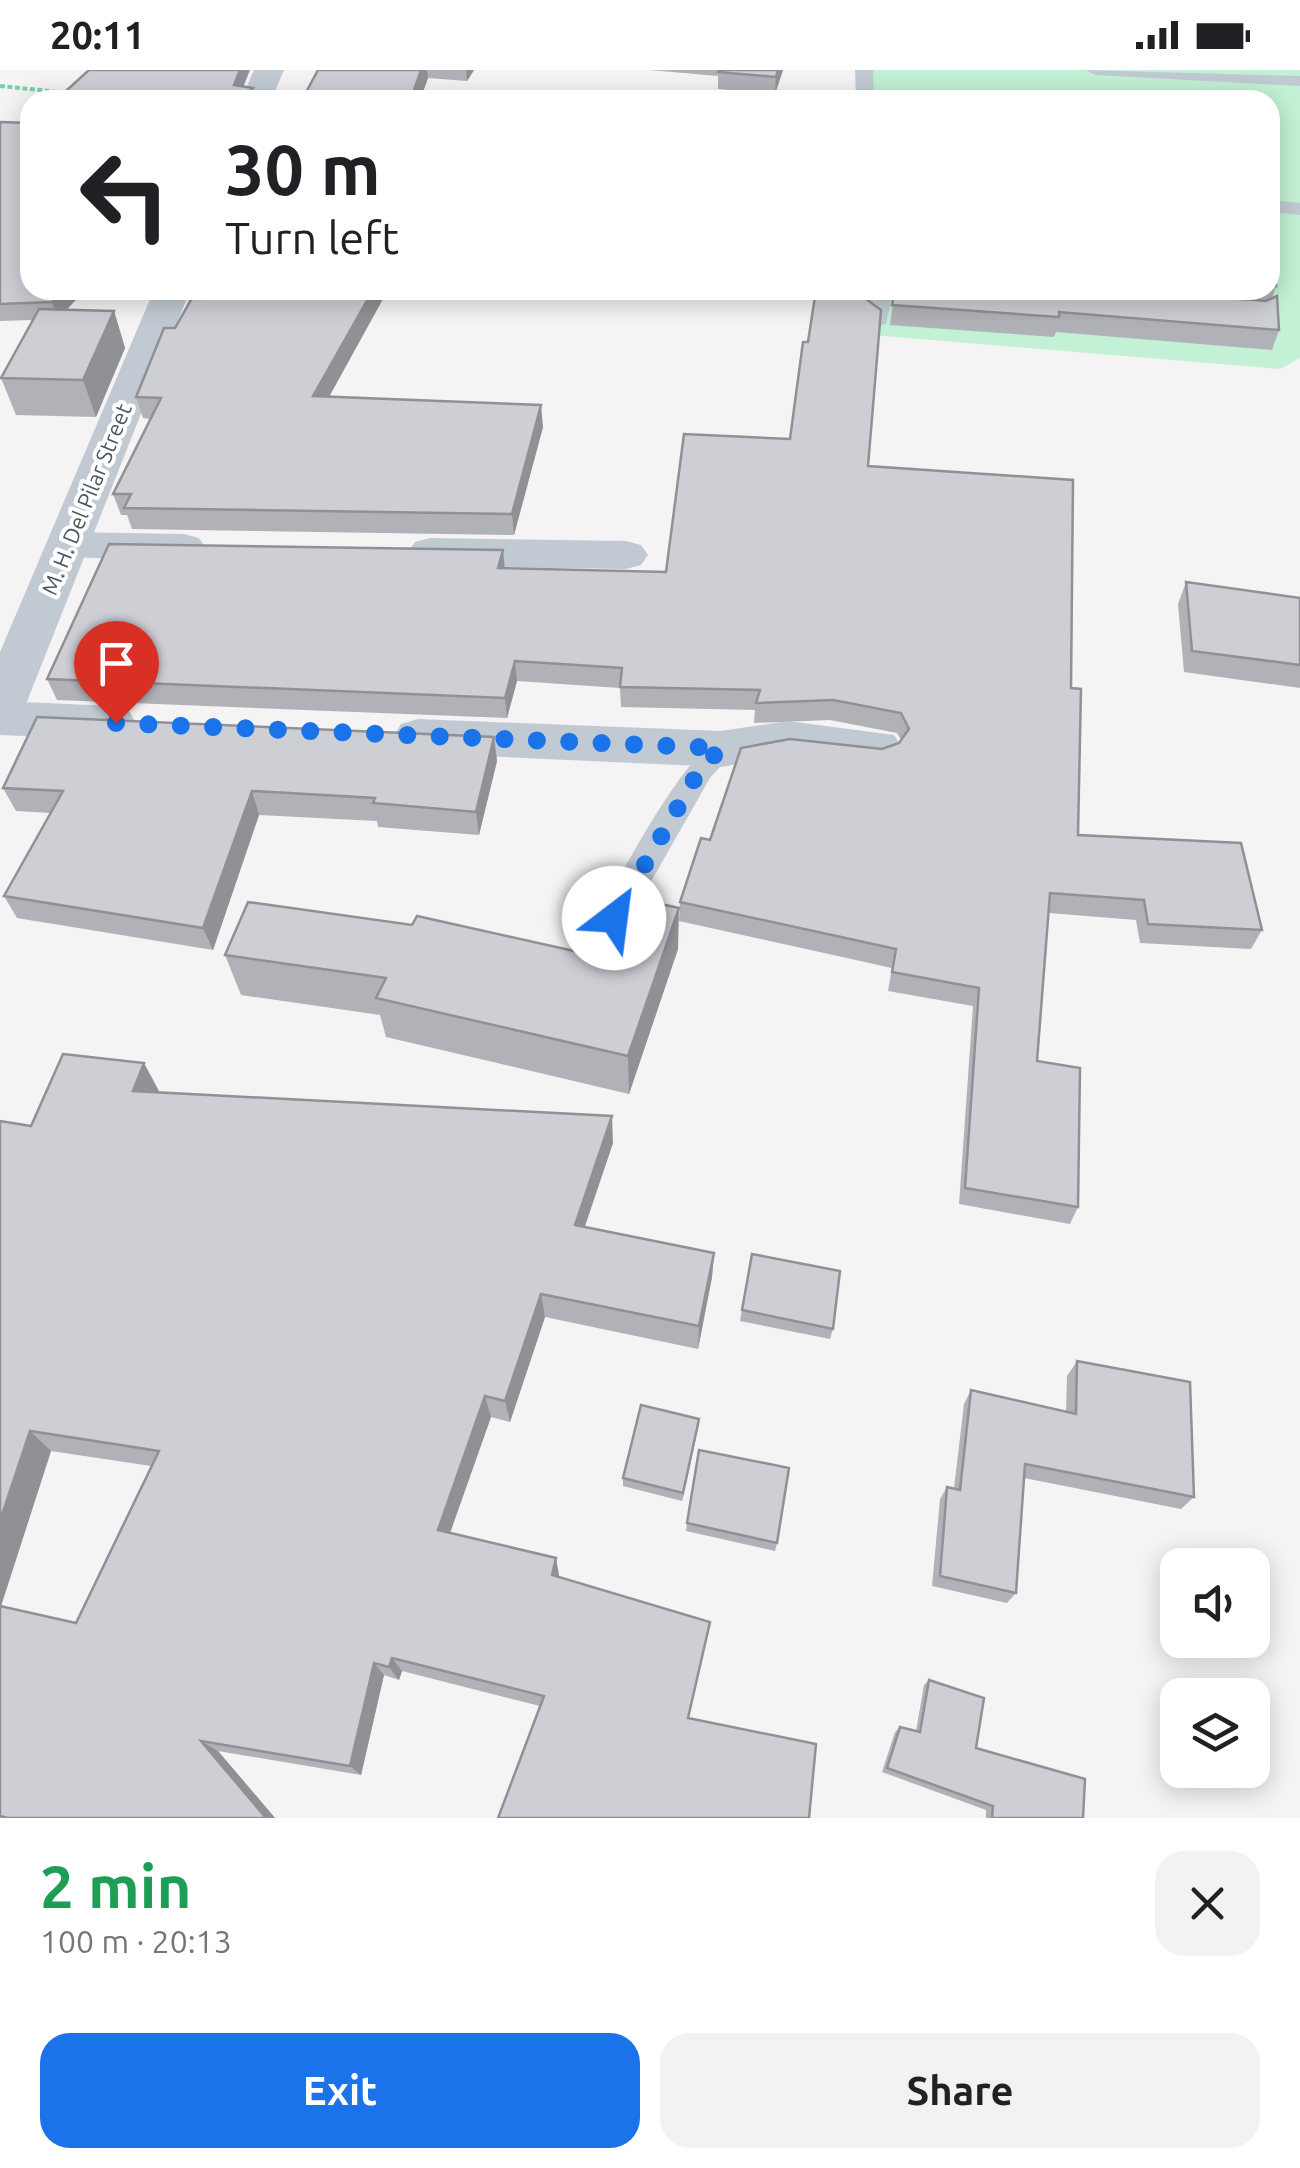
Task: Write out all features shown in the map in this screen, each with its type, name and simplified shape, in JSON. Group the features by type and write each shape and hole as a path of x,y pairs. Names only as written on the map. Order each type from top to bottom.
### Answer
{"street":[{"name":"M. H. Del Pilar Street","path":"0,709 168,300"},
{"path":"67,546 227,549"},
{"path":"386,552 626,556"},
{"path":"0,718 160,725"},
{"path":"379,735 721,748 788,738 877,747"}],"lane":[{"path":"1096,70 1300,81"},
{"path":"878,319 881,300"},
{"path":"614,918 699,771 721,748"}],"path":[{"path":"0,86 40,90"}],"green space":[{"path":"870,70 1300,70 1300,358 1280,369 871,335 873,300 1280,300 1280,90 868,90"}],"building":[{"path":"89,70 240,70 234,85 253,88 251,90 67,90"},
{"path":"318,70 421,70 414,90 307,90"},
{"path":"719,70 778,70 776,77"},
{"path":"0,122 20,123 20,300 54,300 0,304"},
{"path":"191,300 367,300 313,396 541,405 512,514 124,508 131,494 113,494 161,398 136,397 164,328 175,328"},
{"path":"814,300 867,300 881,310 868,466 1073,480 1071,688 1081,689 1078,835 1241,843 1262,930 1148,924 1144,900 1050,893 1037,1061 1080,1068 1078,1207 965,1188 979,988 892,972 896,949 680,902 701,838 710,840 741,748 790,739 882,749 899,743 909,729 901,713 833,700 756,703 760,690 620,687 622,668 515,661 505,698 47,679 109,544 503,550 498,568 666,572 684,434 790,439 803,342 808,342"},
{"path":"893,300 1277,300 1279,330 1059,312 1059,317 892,305"},
{"path":"39,309 114,311 83,380 1,378"},
{"path":"1186,582 1300,598 1300,665 1192,651"},
{"path":"37,717 494,737 476,812 373,803 375,798 252,791 203,928 4,896 63,791 3,788"},
{"path":"610,893 679,908 628,1056 376,998 386,978 225,955 248,902 412,925 417,916 583,953"},
{"path":"63,1054 144,1063 133,1091 612,1116 575,1225 714,1253 699,1326 541,1294 505,1401 485,1396 438,1530 556,1558 552,1575 710,1622 688,1718 816,1744 809,1818 498,1818 544,1696 392,1658 389,1667 374,1663 350,1766 201,1741 266,1818 0,1816 0,1606 76,1623 159,1451 30,1431 0,1521 0,1121 31,1126"},
{"path":"752,1254 840,1271 833,1329 742,1310"},
{"path":"1077,1361 1190,1382 1194,1497 1025,1464 1016,1593 940,1576 947,1487 960,1490 971,1390 1076,1414"},
{"path":"641,1405 699,1419 683,1493 623,1478"},
{"path":"699,1450 789,1468 777,1543 687,1523"},
{"path":"929,1680 984,1698 976,1748 1085,1779 1083,1818 992,1818 993,1806 887,1768 900,1727 920,1732"}],"route":[{"path":"116,723 721,748 699,771 614,918"}]}
